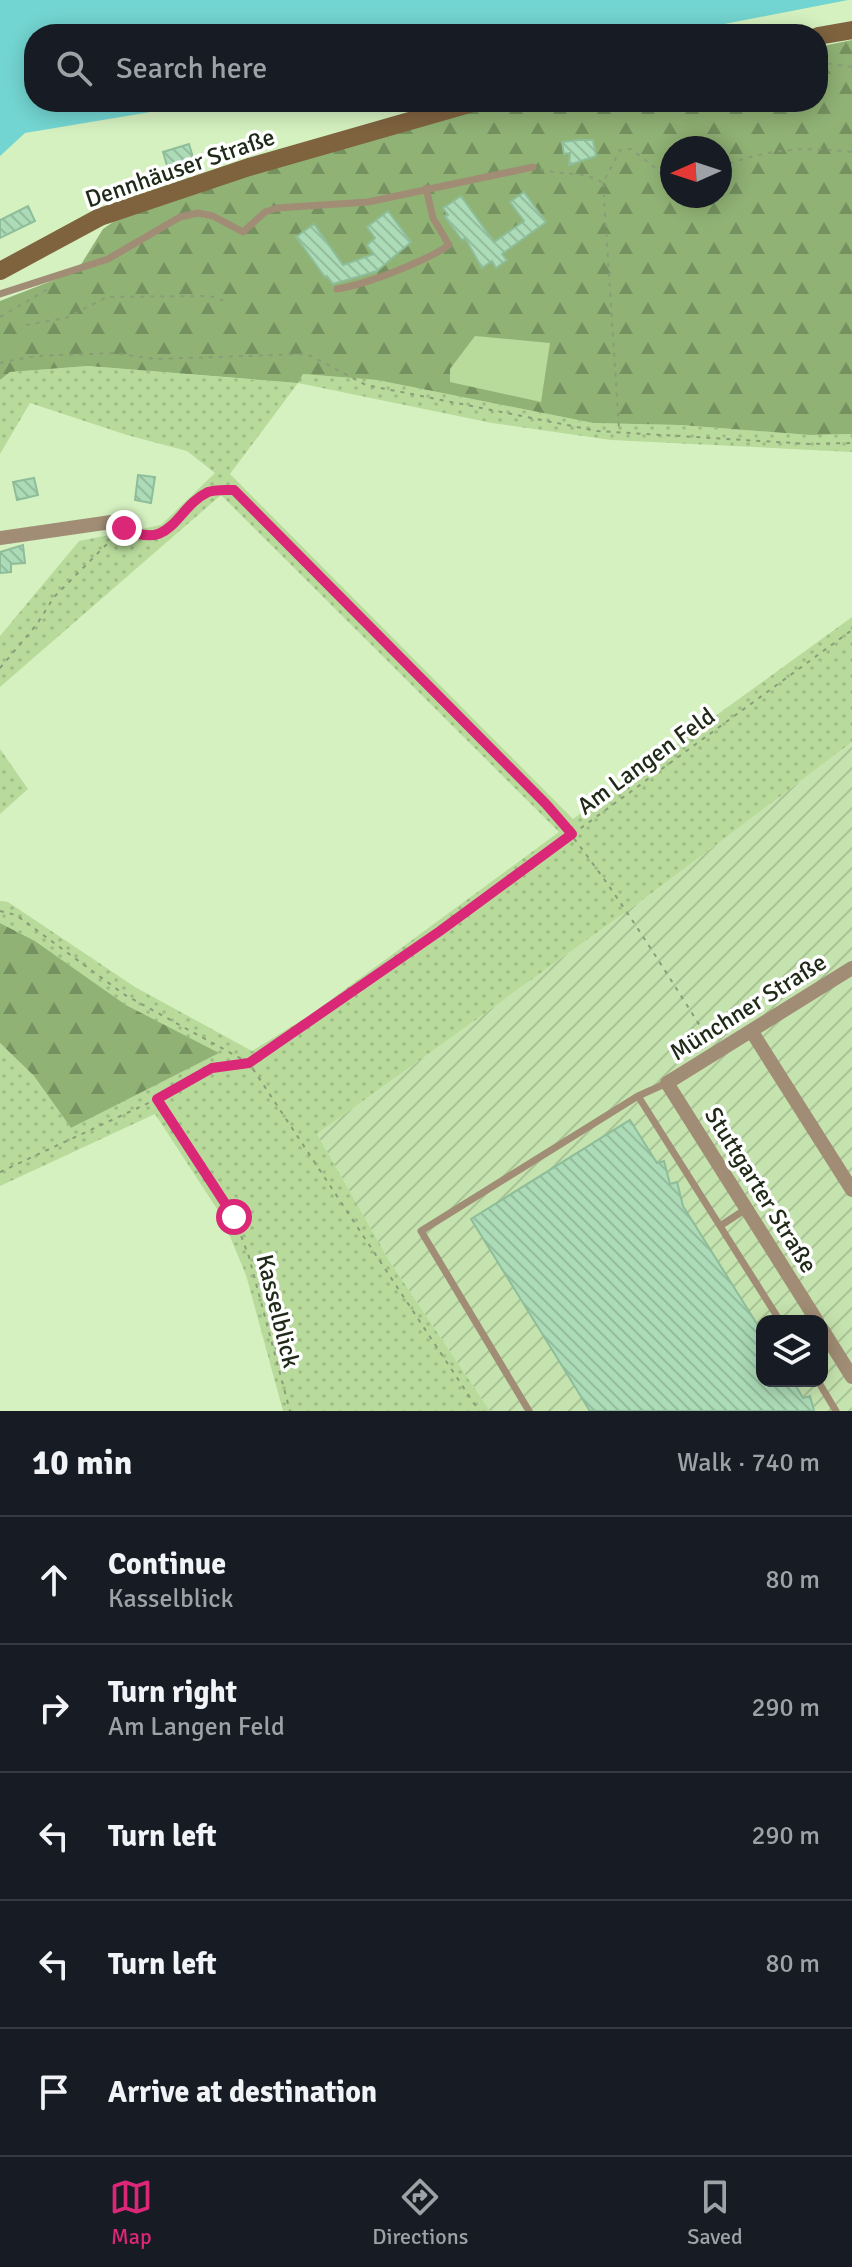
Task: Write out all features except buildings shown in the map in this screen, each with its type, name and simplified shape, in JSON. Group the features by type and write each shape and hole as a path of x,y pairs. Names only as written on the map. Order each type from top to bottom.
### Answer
{"street":[{"path":"828,34 852,30"},
{"name":"Dennhäuser Straße","path":"0,271 100,217 249,167 441,112"},
{"path":"0,538 116,522"},
{"name":"Münchner Straße","path":"667,1083 852,968"},
{"path":"752,1032 852,1190"},
{"name":"Stuttgarter Straße","path":"667,1083 813,1315"},
{"path":"828,1339 852,1377"}],"lane":[{"path":"0,294 108,259 180,217 198,213 213,216 243,232 265,212 277,208 304,203 368,202 533,167"},
{"path":"337,289 356,286 434,256 449,245 433,218 426,188"},
{"path":"529,1411 421,1231 638,1096 667,1083"},
{"path":"638,1096 776,1315"},
{"path":"720,1226 746,1209"},
{"path":"822,1387 836,1411"}],"path":[{"path":"828,63 852,67"},
{"path":"619,430 603,183 620,150 631,149 660,172"},
{"path":"732,161 746,155 779,149 852,152"},
{"path":"533,167 555,174 588,173 603,183"},
{"path":"0,317 31,302 73,270"},
{"path":"26,325 66,318 107,297 210,296 225,301"},
{"path":"0,363 35,356 115,353 155,359 307,354 366,385 597,431 809,444 852,443"},
{"path":"0,668 37,624 54,597 110,541 116,522 134,533 161,534 209,491 234,490 546,804 572,834 718,1053"},
{"name":"Am Langen Feld","path":"0,1172 157,1099 212,1068 249,1063 440,931 852,630"},
{"path":"0,911 16,915 125,995 249,1063 479,1411"},
{"name":"Kasselblick","path":"157,1099 234,1217 249,1257 290,1411"}],"shaded area":[{"path":"475,336 550,343 541,402 450,382 450,369"},
{"path":"88,366 297,383 303,374 377,380 593,423 680,425 810,435 852,434 852,452 611,440 492,423 298,383 230,474 573,819 852,617 852,742 652,893 317,1134 390,1262 490,1411 283,1411 246,1275 221,1215 155,1114 0,1186 0,1043 34,1076 71,1128 218,1053 126,1005 35,941 0,923 0,901 8,902 135,987 252,1051 310,1015 559,832 221,495 0,687 0,636 79,541 161,525 215,473 187,451 30,403 0,454 0,380 10,372"},
{"path":"852,742 852,1411 490,1411 390,1262 317,1134 652,893"},
{"path":"0,749 28,789 0,814"}],"green space":[{"path":"852,40 852,434 810,435 680,425 593,423 377,380 303,374 298,383 88,366 10,372 0,380 0,301 77,271 103,229 116,220 250,172 465,112 828,112 828,45"},
{"path":"0,923 35,941 126,1005 219,1053 71,1128 34,1076 0,1043"}],"water":[{"path":"0,0 848,0 724,24 24,24 24,112 150,112 25,133 0,156"}],"route":[{"path":"124,528 144,536 161,534 209,491 234,490 546,804 572,834 440,931 249,1063 212,1068 157,1099 234,1217"}]}
